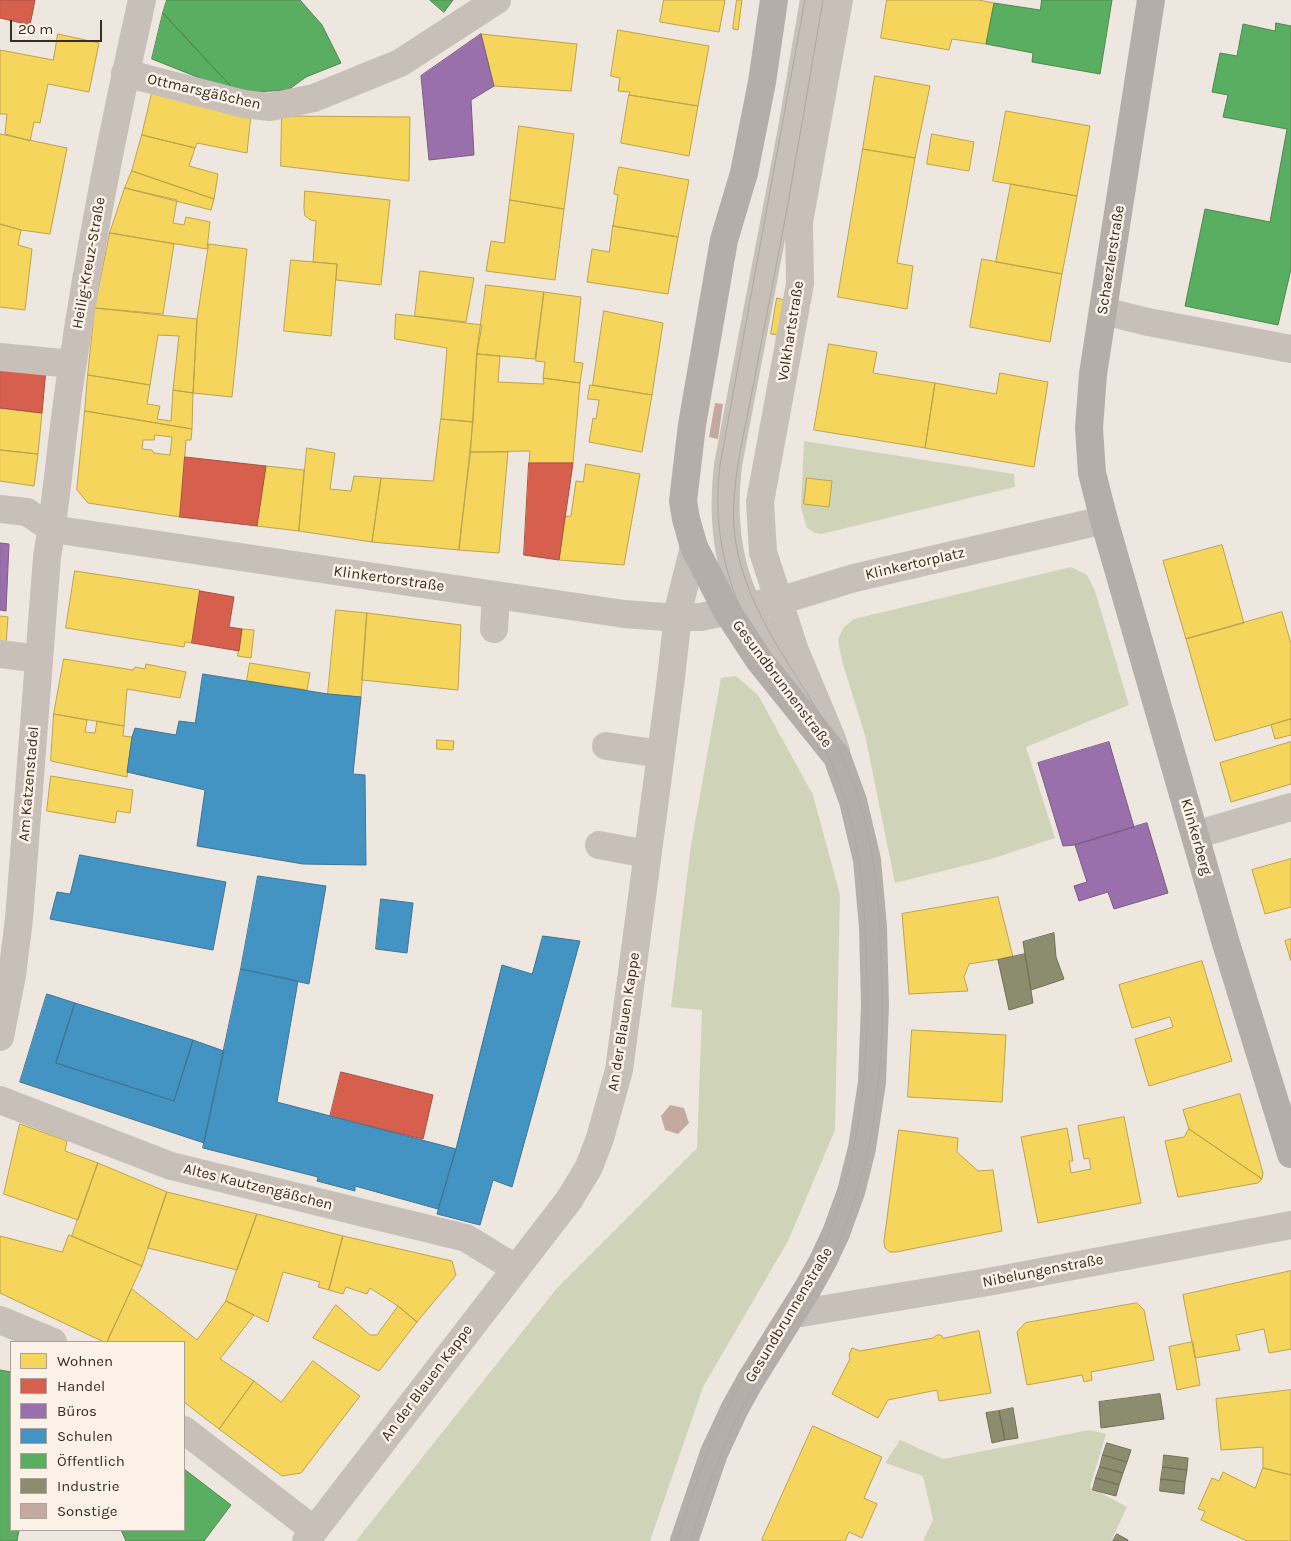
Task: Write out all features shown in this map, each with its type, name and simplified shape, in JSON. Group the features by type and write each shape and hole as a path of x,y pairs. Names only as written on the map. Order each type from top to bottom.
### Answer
{"main road":[{"path":"738,609 694,547 686,518 683,495 692,425 724,240 744,173 762,82 774,0"},
{"name":"Schaezlerstraße","path":"1104,520 1092,474 1089,428 1093,374 1151,0"},
{"name":"Klinkerberg","path":"1104,520 1195,836 1258,1048 1291,1151"},
{"name":"Gesundbrunnenstraße","path":"684,1541 701,1486 723,1432 750,1381 824,1261 836,1233 851,1192 862,1148 872,1082 874,974 870,881 859,821 838,757 759,660 738,609"}],"street":[{"name":"Heilig-Kreuz-Straße","path":"52,529 72,364 98,205 142,0"},
{"name":"Ottmarsgäßchen","path":"125,73 244,104 270,107 314,98 400,63 497,0"},
{"path":"738,609 735,575 728,540 725,501 727,471 814,0"},
{"name":"Volkhartstraße","path":"778,600 763,552 760,502 800,284 799,222 839,0"},
{"path":"1103,311 1148,322 1291,349"},
{"path":"0,357 72,364"},
{"path":"0,509 27,512 52,529"},
{"name":"Klinkertorplatz","path":"738,609 778,600 854,578 1104,520"},
{"name":"Klinkertorstraße","path":"52,529 624,614 701,617 738,609"},
{"name":"Am Katzenstadel","path":"0,1038 12,975 19,919 12,852 39,659 47,558 52,529"},
{"path":"678,617 694,547"},
{"path":"494,629 496,595"},
{"name":"Gesundbrunnenstraße","path":"778,600 795,651 832,737 838,757"},
{"name":"An der Blauen Kappe","path":"310,1536 569,1200 589,1167 600,1138 619,1070 678,617"},
{"path":"0,654 39,659"},
{"path":"606,746 661,754"},
{"path":"1195,836 1291,806"},
{"path":"599,845 647,854"},
{"name":"Altes Kautzengäßchen","path":"0,1100 171,1166 466,1238 515,1268"},
{"name":"Nibelungenstraße","path":"795,1310 801,1313 988,1282 1291,1225"},
{"path":"0,1320 51,1341"},
{"path":"185,1431 310,1536"}],"green space":[{"path":"804,441 1014,474 1015,487 821,534 815,533 807,528 801,508"},
{"path":"1071,567 1087,575 1095,591 1129,705 1026,747 1055,838 991,859 895,883 865,735 842,661 838,640 843,628 854,619"},
{"path":"736,676 758,695 813,795 840,895 835,1130 788,1241 703,1387 650,1541 356,1541 557,1288 697,1148 702,1010 671,1007 691,845 721,678"},
{"path":"1089,1430 1106,1434 1090,1487 1127,1507 1111,1541 923,1541 933,1520 923,1476 885,1463 900,1440 943,1459"}],"building: Wohnen":[{"path":"664,0 725,0 719,32 660,22"},
{"path":"737,0 742,0 738,30 733,29"},
{"path":"887,0 978,0 994,3 986,44 952,39 949,50 881,38"},
{"path":"618,30 709,46 698,106 629,95 630,92 618,91 620,78 611,76"},
{"path":"58,34 99,43 89,92 48,84 40,123 34,122 30,141 5,134 7,114 0,114 0,50 53,60"},
{"path":"481,34 577,44 571,91 494,86"},
{"path":"875,76 930,86 915,158 863,149"},
{"path":"153,89 251,114 247,153 197,143 195,148 142,135"},
{"path":"629,95 698,106 689,156 621,143"},
{"path":"1006,111 1090,126 1077,196 993,181"},
{"path":"282,116 410,117 409,181 281,166"},
{"path":"519,126 574,134 564,209 510,200"},
{"path":"0,134 67,148 50,234 21,230 0,224"},
{"path":"932,134 974,142 969,171 927,164"},
{"path":"142,135 195,148 189,166 218,174 214,199 132,171"},
{"path":"863,149 915,158 897,263 913,266 907,309 838,297"},
{"path":"619,167 689,180 678,237 613,226 618,195 614,194"},
{"path":"132,171 214,199 211,210 125,188"},
{"path":"1011,184 1077,196 1062,274 996,262"},
{"path":"125,188 177,200 173,223 184,225 186,217 210,222 207,249 110,233"},
{"path":"305,191 390,200 381,285 336,280 337,264 313,262 316,221 305,216"},
{"path":"510,200 564,209 555,280 486,271 491,241 504,243"},
{"path":"0,224 21,230 18,245 32,249 25,310 0,307"},
{"path":"613,226 678,237 668,294 587,282 592,249 609,252"},
{"path":"110,233 174,244 163,314 95,308"},
{"path":"209,244 247,249 232,397 193,393 197,319"},
{"path":"982,259 1062,274 1050,342 970,327"},
{"path":"291,260 337,264 331,336 284,331"},
{"path":"420,271 474,278 466,322 415,316"},
{"path":"486,285 544,292 535,359 477,354"},
{"path":"544,292 581,297 574,362 583,363 580,383 543,378 545,362 536,361"},
{"path":"777,298 785,300 780,335 771,334"},
{"path":"95,308 197,319 193,393 173,390 179,336 158,335 150,385 88,375"},
{"path":"604,311 663,323 652,395 593,385"},
{"path":"396,314 482,325 477,354 473,422 441,419 447,348 395,339"},
{"path":"829,344 877,352 873,373 935,383 925,448 814,430"},
{"path":"477,354 500,356 498,382 544,384 543,378 580,383 573,463 529,463 530,451 471,452"},
{"path":"1000,373 1048,382 1034,467 925,448 935,383 996,394"},
{"path":"88,375 150,385 147,404 160,406 157,419 171,421 173,390 193,393 192,429 85,411"},
{"path":"590,385 652,395 642,452 589,442 593,418 596,419 599,400 588,399"},
{"path":"0,408 42,413 38,454 0,450"},
{"path":"85,411 192,429 191,440 186,440 180,517 88,503 77,490","holes":["155,435 172,437 170,455 142,449 143,440 154,440"]},
{"path":"441,419 473,422 459,550 372,542 381,478 433,481"},
{"path":"307,448 335,453 330,489 351,491 354,476 381,478 372,542 299,531"},
{"path":"0,450 38,454 34,486 0,481"},
{"path":"471,452 508,452 499,553 459,550"},
{"path":"586,464 640,474 624,565 559,560 564,517 571,516 576,481 583,482"},
{"path":"266,466 304,470 299,531 257,526"},
{"path":"807,478 832,481 829,507 804,504"},
{"path":"1222,545 1244,623 1186,639 1163,561"},
{"path":"75,571 200,590 192,643 185,642 184,647 66,628"},
{"path":"336,610 367,613 361,697 328,694"},
{"path":"1282,612 1291,644 1291,719 1215,741 1186,639"},
{"path":"367,613 461,625 458,690 362,680"},
{"path":"0,616 8,617 6,644 0,643"},
{"path":"242,629 254,630 251,658 238,656"},
{"path":"64,659 133,670 135,667 145,669 146,664 186,672 180,698 127,689 124,726 54,714"},
{"path":"250,663 310,673 307,690 247,681"},
{"path":"54,714 87,720 85,732 95,733 97,721 124,726 123,736 132,737 127,777 51,761"},
{"path":"1291,719 1291,735 1275,739 1271,725"},
{"path":"437,740 454,741 453,750 437,749"},
{"path":"1291,742 1291,784 1231,802 1220,763"},
{"path":"51,776 133,790 130,813 117,811 115,823 47,811"},
{"path":"1291,859 1291,907 1265,914 1252,870"},
{"path":"998,897 1013,957 969,964 964,977 968,991 909,994 902,914"},
{"path":"1291,939 1291,961 1285,941"},
{"path":"1202,961 1232,1061 1149,1086 1135,1039 1173,1027 1170,1017 1132,1028 1119,985"},
{"path":"912,1030 1006,1035 1002,1102 908,1097"},
{"path":"1240,1094 1263,1173 1262,1179 1189,1129 1183,1110"},
{"path":"1124,1117 1141,1203 1038,1223 1021,1137 1067,1128 1073,1161 1069,1161 1071,1173 1091,1169 1089,1158 1084,1159 1078,1126"},
{"path":"20,1124 67,1141 65,1151 98,1163 78,1220 4,1194"},
{"path":"1189,1129 1262,1179 1258,1183 1178,1197 1165,1141 1184,1137"},
{"path":"899,1130 958,1138 957,1152 978,1171 993,1170 1002,1231 896,1252 890,1252 885,1248 884,1242"},
{"path":"98,1163 167,1192 142,1266 72,1236"},
{"path":"167,1192 257,1214 237,1270 148,1248"},
{"path":"257,1214 343,1236 329,1290 318,1287 320,1282 283,1272 268,1322 226,1301"},
{"path":"69,1235 142,1266 107,1341 102,1341 0,1293 0,1236 62,1252"},
{"path":"343,1236 452,1261 456,1275 417,1322 398,1306 370,1288 367,1294 346,1287 343,1294 329,1290"},
{"path":"1291,1271 1291,1349 1269,1353 1264,1329 1236,1335 1240,1350 1195,1358 1183,1295"},
{"path":"132,1289 197,1340 226,1301 254,1315 220,1359 254,1381 219,1429 185,1403 185,1341 107,1341"},
{"path":"1137,1303 1144,1310 1154,1360 1091,1372 1092,1380 1084,1382 1082,1375 1027,1385 1017,1332 1025,1323"},
{"path":"336,1305 370,1335 377,1335 398,1306 417,1322 379,1371 313,1338"},
{"path":"979,1331 991,1393 939,1401 937,1390 888,1400 878,1418 832,1394 850,1359 849,1355 852,1348 860,1351 933,1338 937,1335 941,1335 943,1338"},
{"path":"1193,1342 1200,1385 1177,1390 1169,1347"},
{"path":"313,1361 360,1396 301,1473 282,1476 219,1429 254,1381 281,1402"},
{"path":"1291,1390 1291,1475 1263,1468 1263,1447 1221,1450 1216,1399"},
{"path":"813,1426 882,1457 864,1498 877,1504 862,1538 849,1532 845,1541 762,1540"},
{"path":"1263,1468 1291,1475 1291,1541 1247,1541 1201,1520 1205,1511 1198,1509 1212,1478 1219,1481 1223,1472 1255,1488"}],"building: Handel":[{"path":"0,0 35,0 30,25 0,18"},
{"path":"0,366 46,369 42,413 0,408"},
{"path":"185,457 266,466 257,526 180,517"},
{"path":"529,463 573,463 559,560 524,555"},
{"path":"200,591 234,597 229,627 242,629 239,651 192,643"},
{"path":"341,1072 433,1095 423,1139 330,1117"}],"building: Büros":[{"path":"481,34 494,86 471,100 474,155 429,160 421,76"},
{"path":"0,543 9,544 6,611 0,610"},
{"path":"1109,742 1134,827 1075,845 1063,846 1038,763"},
{"path":"1147,823 1168,893 1114,909 1108,892 1079,901 1074,886 1087,882 1075,845"}],"building: Schulen":[{"path":"203,674 328,694 361,697 353,774 365,775 366,865 303,864 197,846 205,790 127,772 135,728 176,735 179,721 195,723"},
{"path":"80,855 226,882 213,950 50,919 57,892 70,894"},
{"path":"258,876 326,886 309,984 241,969"},
{"path":"381,899 413,903 407,953 376,949"},
{"path":"543,936 580,941 512,1187 493,1180 480,1225 437,1214 456,1149 502,965 532,974"},
{"path":"241,969 298,981 277,1102 456,1149 438,1209 355,1186 355,1191 317,1181 318,1177 203,1148"},
{"path":"47,994 75,1003 56,1063 174,1101 193,1040 224,1051 204,1143 20,1082"},
{"path":"75,1003 193,1040 174,1101 56,1063"}],"building: Öffentlich":[{"path":"167,0 300,0 322,25 341,63 306,77 288,90 237,93 163,13"},
{"path":"430,0 453,0 444,12"},
{"path":"1042,0 1112,0 1100,74 1032,62 1033,53 986,44 994,3 1040,10"},
{"path":"163,13 237,93 152,59"},
{"path":"1276,23 1291,26 1291,269 1278,325 1185,306 1205,209 1270,222 1287,129 1223,117 1228,95 1212,92 1220,53 1237,56 1243,24 1275,31"},
{"path":"0,1370 10,1372 10,1531 19,1531 17,1541 0,1541"},
{"path":"185,1470 231,1505 204,1541 126,1541 121,1531 185,1531"}],"building: Industrie":[{"path":"1054,933 1056,957 1064,979 1031,990 1023,942"},
{"path":"1025,954 1033,1003 1009,1010 998,960"},
{"path":"1160,1394 1164,1419 1101,1428 1099,1402"},
{"path":"1013,1408 1018,1438 1005,1440 999,1411"},
{"path":"999,1411 1005,1440 992,1443 986,1413"},
{"path":"1107,1443 1131,1450 1127,1462 1103,1455"},
{"path":"1103,1455 1127,1462 1123,1473 1100,1467"},
{"path":"1164,1455 1188,1458 1187,1470 1163,1467"},
{"path":"1100,1467 1123,1473 1119,1485 1096,1478"},
{"path":"1163,1467 1187,1470 1185,1482 1161,1479"},
{"path":"1096,1478 1119,1485 1116,1496 1093,1490"},
{"path":"1161,1479 1185,1482 1184,1494 1160,1491"},
{"path":"1117,1534 1128,1540 1128,1541 1113,1541"}],"building: Sonstige":[{"path":"715,403 723,404 718,439 709,437"},
{"path":"670,1105 684,1108 689,1123 678,1134 665,1130 661,1116"}],"tram line":[{"path":"677,1541 690,1499 723,1416 744,1377 811,1271 834,1220 854,1146 864,1070 867,1032 867,993 863,891 857,848 847,806 840,785 821,744 799,704 749,627 733,588 722,548 719,528 718,486 720,465 805,0"},
{"path":"691,1541 711,1480 736,1421 756,1383 824,1274 842,1235 855,1199 865,1162 873,1124 880,1070 882,1009 878,905 871,850 858,795 848,768 835,742 776,644 751,594 741,567 734,523 734,492 738,462 782,235 823,0"}]}
